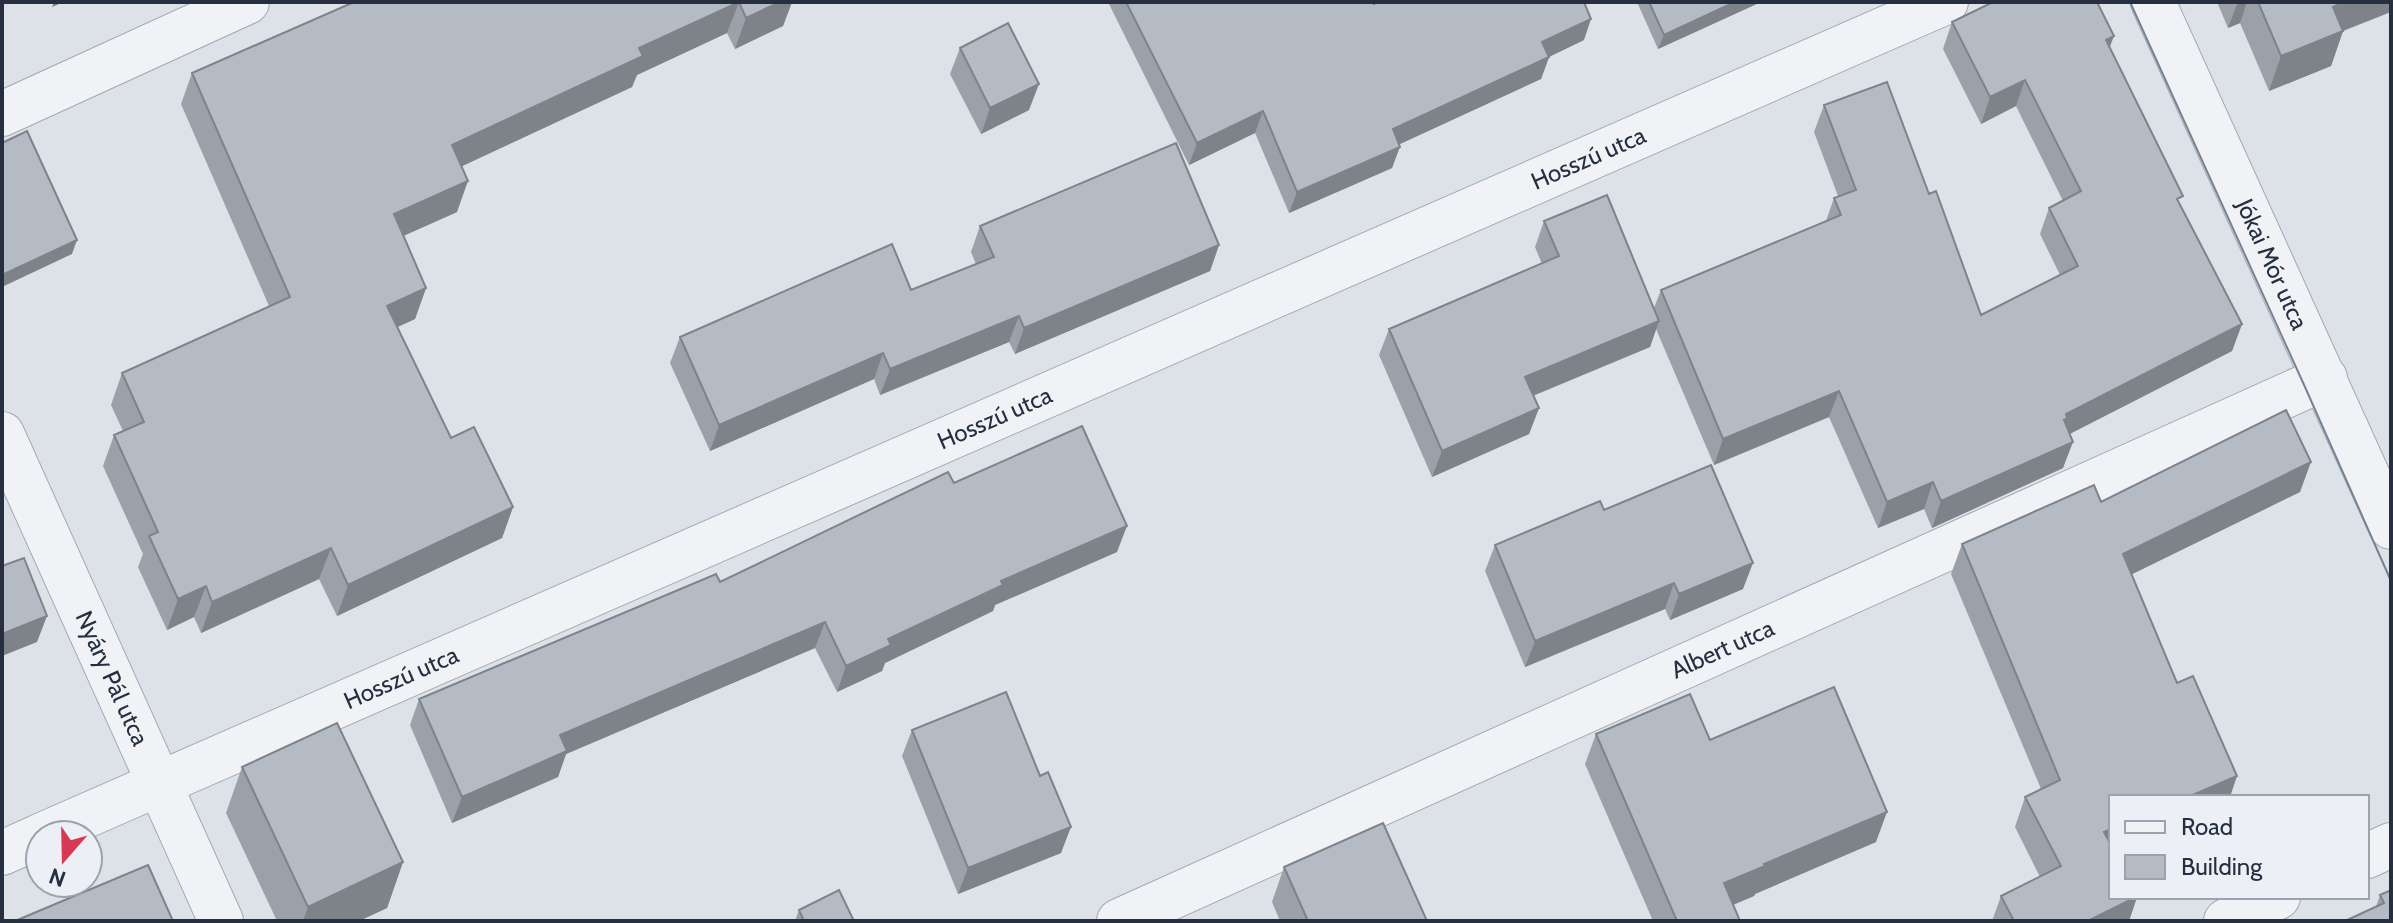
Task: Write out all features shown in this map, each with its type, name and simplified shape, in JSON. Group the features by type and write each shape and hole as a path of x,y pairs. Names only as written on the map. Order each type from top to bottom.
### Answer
{"street":[{"path":"2,114 247,2"},
{"name":"Hosszú utca","path":"77,819 1946,2"},
{"name":"Jókai Mór utca","path":"2153,2 2387,506"},
{"name":"Albert utca","path":"1119,921 2325,378"},
{"name":"Nyáry Pál utca","path":"2,434 221,921"},
{"name":"Hosszú utca","path":"2,853 24,843"},
{"path":"2369,855 2391,845"},
{"path":"2226,921 2274,899"}],"building":[{"path":"354,2 739,2 639,48 643,56 452,145 468,181 394,214 426,288 387,306 451,438 474,427 513,507 348,585 331,548 212,602 206,586 178,599 149,536 158,532 114,435 144,422 122,373 290,297 192,73"},
{"path":"739,2 780,2 746,18"},
{"path":"1126,2 1584,2 1591,19 1542,42 1549,57 1393,129 1400,147 1297,192 1263,111 1197,143"},
{"path":"1649,2 1735,2 1664,35"},
{"path":"1993,2 2097,2 2114,36 2106,40 2183,196 2177,199 2242,324 2066,414 2064,420 2073,442 1941,501 1933,482 1887,502 1839,391 1723,439 1661,290 1841,215 1834,198 1856,190 1824,105 1887,82 1929,194 1936,191 1981,315 2078,266 2049,208 2081,191 2025,80 1990,97 1952,22"},
{"path":"2258,2 2344,2 2333,7 2343,31 2281,56"},
{"path":"1008,23 1039,84 990,108 960,48"},
{"path":"27,131 77,240 2,275 2,143"},
{"path":"1176,143 1219,245 1024,328 1019,316 890,369 883,353 719,425 680,337 892,244 911,290 994,257 980,226"},
{"path":"1607,195 1659,321 1525,377 1539,408 1442,451 1389,329 1559,256 1544,221"},
{"path":"2286,410 2311,462 2123,554 2177,683 2193,676 2237,776 2193,795 2109,795 2109,830 2104,832 2109,841 2109,899 2132,899 2088,921 2014,921 2001,896 2061,866 2025,797 2060,780 1962,544 2094,485 2101,502"},
{"path":"1082,426 1127,526 1001,581 1003,585 888,639 891,645 846,666 825,622 560,735 567,751 462,797 419,699 716,574 720,582 948,472 954,483"},
{"path":"1711,465 1753,563 1679,594 1674,583 1535,641 1495,545 1600,501 1604,510"},
{"path":"24,558 47,616 2,634 2,566"},
{"path":"1834,687 1887,812 1724,883 1740,921 1677,921 1596,734 1690,694 1710,740"},
{"path":"1006,692 1040,776 1048,772 1071,827 968,868 912,730"},
{"path":"337,723 403,862 308,907 242,767"},
{"path":"1383,823 1427,921 1308,921 1284,867"},
{"path":"148,865 173,921 15,921 67,899 104,899 104,884"},
{"path":"839,890 854,921 804,921 799,910"},
{"path":"2391,890 2391,921 2345,921 2384,903 2380,895"}],"tram line":[{"path":"2130,2 2391,581"}]}
